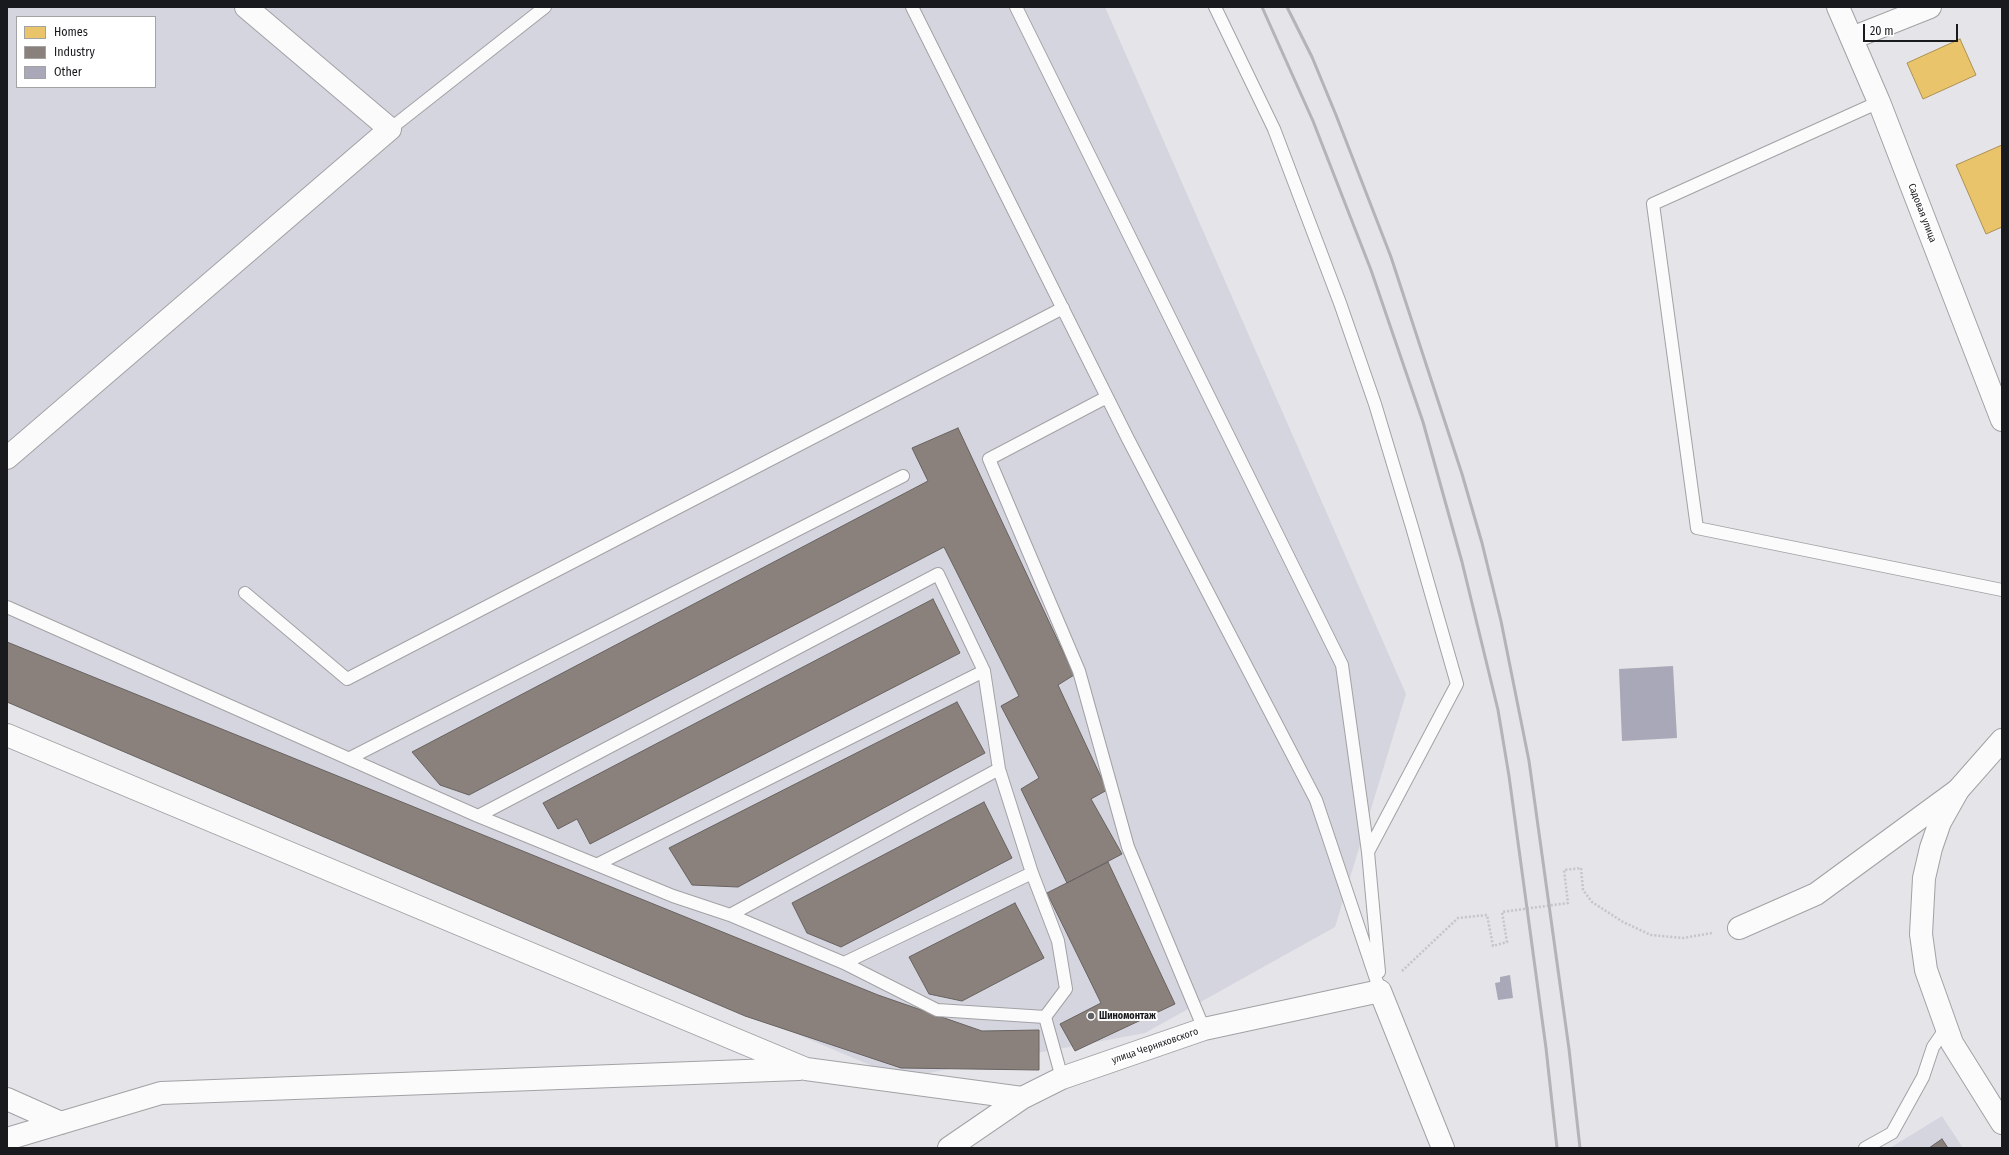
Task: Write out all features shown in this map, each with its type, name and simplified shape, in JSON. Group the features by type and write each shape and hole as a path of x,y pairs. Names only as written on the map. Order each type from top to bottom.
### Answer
{"street":[{"path":"7,458 390,130 246,7"},
{"name":"Садовая улица","path":"1838,7 1879,102 2002,420"},
{"path":"1852,38 1930,7"},
{"path":"7,735 806,1069"},
{"path":"2002,740 1958,790 1940,822 1931,848 1924,878 1922,926 1926,970 1952,1043 2002,1123"},
{"path":"1739,928 1816,894 1958,790"},
{"path":"1380,991 1443,1148"},
{"name":"улица Черняховского","path":"949,1148 1022,1098 1062,1078 1204,1029 1380,991"},
{"path":"7,1139 161,1093 806,1069 1022,1098"},
{"path":"7,1099 61,1123"}],"lane":[{"path":"390,130 545,7"},
{"path":"912,7 1107,398 1316,800 1380,991"},
{"path":"1016,7 1342,664 1368,852 1380,991"},
{"path":"1215,7 1274,129 1340,303 1374,404 1410,519 1457,684 1368,852"},
{"path":"1879,102 1653,204 1697,528 2002,590"},
{"path":"245,593 347,679 1063,308"},
{"path":"1107,398 990,459 1079,671 1128,848 1204,1029"},
{"path":"350,758 903,476"},
{"path":"478,816 938,574 984,671 999,769 1032,873 1058,941 1066,989 1045,1017"},
{"path":"7,607 272,726 350,758 478,816 673,896 730,915 844,963 937,1010 1045,1017"},
{"path":"598,864 984,671"},
{"path":"730,915 999,769"},
{"path":"844,963 1032,873"},
{"path":"1045,1017 1062,1078"},
{"path":"1865,1148 1881,1144 1892,1133 1922,1077 1933,1047 1946,1028"}],"path":[{"path":"1380,991 1458,918 1487,915 1493,946 1507,942 1502,912 1568,903 1564,870 1581,868 1583,890 1592,902 1623,922 1651,935 1683,938 1739,928"}],"shaded area":[{"path":"7,7 1105,7 1406,694 1335,927 1145,1033 901,1078 7,702"},
{"path":"1942,1116 1963,1148 1890,1148"}],"building: Homes":[{"path":"1960,39 1976,75 1923,99 1907,63"},
{"path":"2002,145 2002,227 1986,234 1956,165"}],"building: Industry":[{"path":"958,428 1074,675 1058,685 1107,790 1091,799 1122,854 1067,883 1021,789 1039,778 1001,706 1019,696 944,547 469,795 440,785 412,752 928,481 912,448"},
{"path":"933,599 960,653 590,844 577,819 558,829 543,803"},
{"path":"7,642 878,995 982,1031 1039,1030 1039,1070 901,1068 745,1016 7,702"},
{"path":"957,702 985,753 738,887 692,885 669,848"},
{"path":"984,802 1012,858 841,947 807,933 792,903"},
{"path":"1108,862 1175,1004 1075,1051 1060,1024 1101,1003 1047,893"},
{"path":"1015,903 1044,958 962,1001 929,994 909,957"},
{"path":"1942,1139 1948,1148 1929,1148"}],"building: Other":[{"path":"1673,666 1677,738 1622,741 1619,669"},
{"path":"1510,975 1513,998 1498,1000 1495,983 1500,982 1500,977"}],"railway":[{"path":"1262,7 1313,121 1371,270 1423,422 1462,562 1498,710 1509,776 1546,1048 1557,1148"},
{"path":"1287,7 1312,57 1391,257 1462,474 1482,543 1501,621 1529,761 1569,1049 1580,1148"}],"place":[{"name":"Шиномонтаж","path":"1091,1016"}]}
